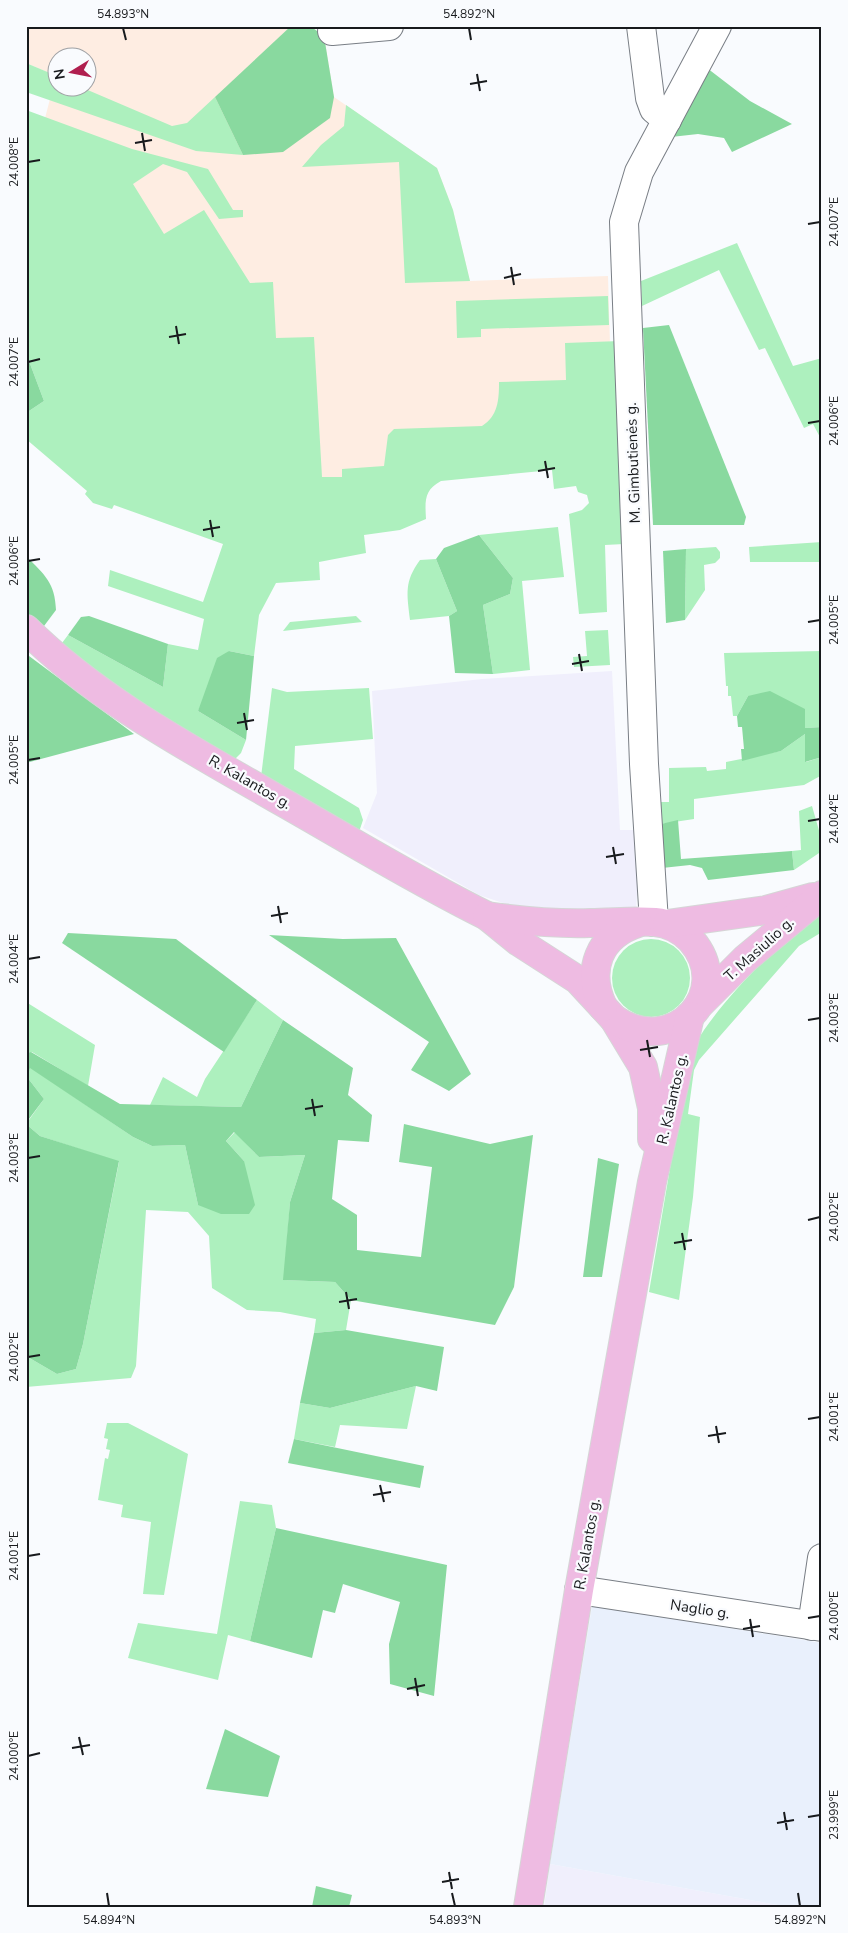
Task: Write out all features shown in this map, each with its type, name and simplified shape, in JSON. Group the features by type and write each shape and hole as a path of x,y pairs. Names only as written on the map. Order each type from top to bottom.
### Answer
{"main road":[{"name":"R. Kalantos g.","path":"26,629 70,670 106,697 248,782 487,916 519,942 578,980 608,1013 643,1067 652,1108 652,1182"},
{"name":"T. Masiulio g.","path":"654,923 766,910 822,895 745,960 694,1010"},
{"name":"R. Kalantos g.","path":"487,916 548,923 654,923 680,930 699,951 704,964 706,978 704,992 694,1010 652,1182 579,1590 528,1907"},
{"name":"R. Kalantos g.","path":"654,923 616,933 599,954 595,981 608,1013 626,1027 652,1033 679,1025 694,1010"}],"street":[{"path":"332,31 389,26"},
{"path":"642,26 650,98 654,109 667,120"},
{"name":"M. Gimbutienės g.","path":"654,923 644,764 624,222 639,172 717,26"},
{"path":"817,1627 822,1558"},
{"name":"Naglio g.","path":"579,1590 817,1627"}],"shaded area":[{"path":"26,26 310,26 324,36 334,97 437,168 453,210 470,281 608,276 613,447 407,463 350,516 26,169 44,122 50,98 98,98 98,48 48,48 48,73 26,63"},
{"path":"612,671 620,830 636,830 638,877 636,910 540,911 509,905 479,895 363,828 377,793 372,691 482,679"},
{"path":"592,1606 822,1643 822,1907 789,1907 550,1864"},
{"path":"550,1864 789,1907 544,1907"}],"green space":[{"path":"291,26 310,26 324,36 334,97 330,118 283,152 243,155 215,97"},
{"path":"26,63 48,72 48,98 98,98 98,94 172,126 187,123 215,97 243,155 196,151 26,92"},
{"path":"707,68 750,101 792,124 732,152 724,138 698,134 671,137"},
{"path":"346,105 437,168 453,210 470,281 405,283 399,162 302,167 321,145 344,126"},
{"path":"26,110 132,149 208,169 233,210 243,210 243,217 219,219 187,172 163,164 133,184 164,234 204,210 250,283 273,282 276,338 314,337 322,477 342,477 342,469 384,466 388,435 394,429 482,426 491,417 496,407 499,395 499,382 566,380 565,343 620,341 624,544 605,545 607,612 579,614 569,514 582,510 589,503 587,495 578,492 576,486 554,489 552,470 441,481 431,488 427,497 426,519 400,530 364,535 366,553 319,562 320,580 276,583 259,615 254,656 229,651 198,711 246,740 241,753 234,760 93,674 59,647 68,635 163,687 168,644 198,650 204,619 108,586 110,570 203,602 223,544 114,505 112,509 93,503 85,494 87,491 26,439 26,413 44,401 26,353"},
{"path":"737,243 793,366 822,358 822,441 813,424 804,428 765,348 759,350 719,270 642,306 641,281"},
{"path":"608,296 609,325 481,329 481,337 457,338 456,301"},
{"path":"669,325 746,517 744,525 653,525 643,328"},
{"path":"26,353 44,401 26,413"},
{"path":"558,527 564,577 522,581 530,670 493,674 483,605 510,594 513,578 479,535"},
{"path":"479,535 513,578 510,594 483,605 493,674 455,673 449,616 457,611 436,559 444,548"},
{"path":"822,542 822,562 750,562 749,547"},
{"path":"716,547 720,552 720,558 715,563 704,565 705,590 685,620 686,549"},
{"path":"686,549 685,620 666,623 663,551"},
{"path":"26,556 48,580 54,593 56,610 41,630 29,618 26,609"},
{"path":"436,559 457,611 449,616 410,620 408,588 411,575 420,560"},
{"path":"89,616 168,644 163,687 68,635 81,617"},
{"path":"356,616 362,622 283,631 290,622"},
{"path":"608,630 610,665 574,667 573,657 587,656 585,631"},
{"path":"229,651 254,656 246,740 198,711 217,658"},
{"path":"822,651 822,727 805,728 748,696 737,716 733,716 731,696 728,696 728,686 726,686 724,653"},
{"path":"26,656 29,656 134,734 26,763"},
{"path":"272,688 287,692 369,688 373,739 295,746 294,769 359,808 363,820 360,829 353,829 261,777"},
{"path":"770,691 805,709 805,728 822,727 822,757 805,762 805,734 781,751 742,761 741,749 744,749 742,727 738,727 737,716 748,696"},
{"path":"805,734 806,762 822,757 822,775 804,785 694,799 694,819 661,824 660,802 669,802 669,768 706,767 707,771 726,769 726,762 781,751"},
{"path":"812,806 822,841 822,851 794,870 792,851 801,850 799,811"},
{"path":"678,820 681,859 792,851 794,870 708,880 702,868 690,865 662,868 661,824"},
{"path":"822,910 822,932 799,946 699,1060 694,1070 688,1114 700,1117 693,1197 679,1300 649,1292 685,1080 698,1041 716,1014 744,981 790,936"},
{"path":"68,933 176,939 257,1000 224,1052 62,943"},
{"path":"269,935 343,939 396,938 471,1074 449,1091 411,1070 429,1042"},
{"path":"651,939 666,942 678,951 687,963 690,978 687,993 678,1005 666,1014 651,1017 636,1014 624,1005 615,993 612,978 615,963 624,951 636,942"},
{"path":"257,1000 283,1020 241,1107 150,1105 163,1077 197,1097 205,1079"},
{"path":"26,1002 95,1045 88,1086 32,1052 26,1053"},
{"path":"283,1020 353,1068 348,1095 372,1115 369,1142 338,1140 332,1199 357,1215 357,1250 421,1257 432,1167 399,1162 404,1124 490,1144 533,1135 514,1287 495,1325 351,1300 335,1282 283,1280 290,1202 305,1155 259,1157 234,1132 226,1141 244,1161 255,1205 249,1214 221,1214 198,1205 185,1145 152,1146 133,1137 30,1068 27,1077 44,1099 26,1123 26,1053 31,1052 120,1104 241,1107"},
{"path":"30,1067 133,1137 152,1146 185,1145 198,1205 244,1161 226,1141 235,1132 259,1157 305,1155 290,1202 284,1280 335,1282 351,1300 346,1330 314,1333 316,1319 280,1312 247,1310 212,1288 209,1236 188,1212 146,1210 136,1366 131,1378 26,1387 26,1356 57,1374 76,1369 83,1344 119,1162 40,1136 26,1124 44,1099 27,1077"},
{"path":"26,1124 40,1136 119,1161 83,1344 76,1369 57,1374 26,1356"},
{"path":"598,1158 619,1164 602,1277 583,1277"},
{"path":"346,1330 444,1347 437,1391 416,1386 330,1408 300,1403 314,1333"},
{"path":"416,1386 407,1429 340,1425 335,1447 294,1439 300,1403 330,1408"},
{"path":"107,1423 128,1423 188,1454 164,1595 143,1594 151,1522 121,1517 123,1505 98,1500 105,1458 108,1459 110,1450 106,1449 108,1439 104,1438"},
{"path":"294,1439 424,1466 420,1488 288,1463"},
{"path":"240,1501 272,1505 276,1528 250,1641 228,1635 218,1680 128,1658 138,1623 217,1634"},
{"path":"276,1528 447,1565 434,1696 390,1684 389,1644 400,1602 343,1584 335,1613 323,1610 312,1658 250,1641"},
{"path":"225,1729 280,1756 268,1797 206,1789"},
{"path":"316,1886 352,1895 349,1907 312,1907"}]}
